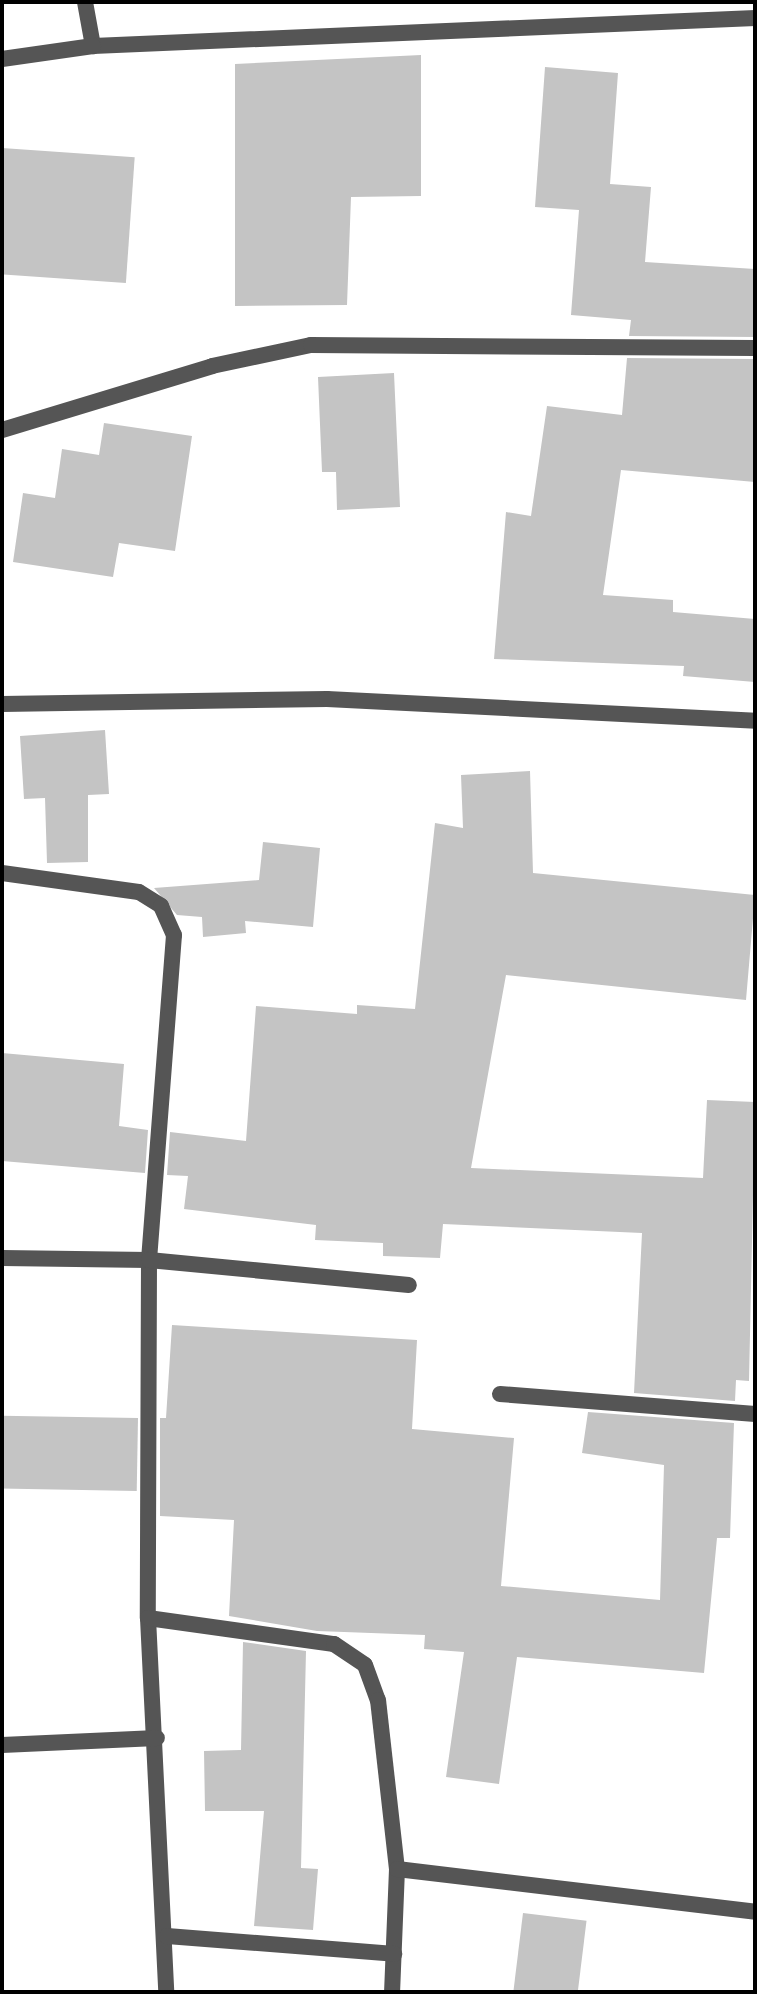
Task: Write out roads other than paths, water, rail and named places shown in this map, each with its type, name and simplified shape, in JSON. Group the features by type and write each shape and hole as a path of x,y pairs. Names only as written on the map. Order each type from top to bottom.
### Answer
{"street":[{"path":"85,2 93,46"},
{"path":"2,59 93,46 755,18"},
{"path":"2,430 212,366 311,345 755,348"},
{"path":"2,704 327,699 755,721"},
{"path":"2,873 139,892 161,906 174,935 149,1260 148,1618 167,1936 166,1992"},
{"path":"2,1258 149,1260 409,1285"},
{"path":"500,1394 755,1414"},
{"path":"148,1618 334,1644 365,1665 378,1700 397,1869 392,1992"},
{"path":"2,1745 157,1738"},
{"path":"397,1869 755,1912"},
{"path":"167,1936 394,1954"}]}
